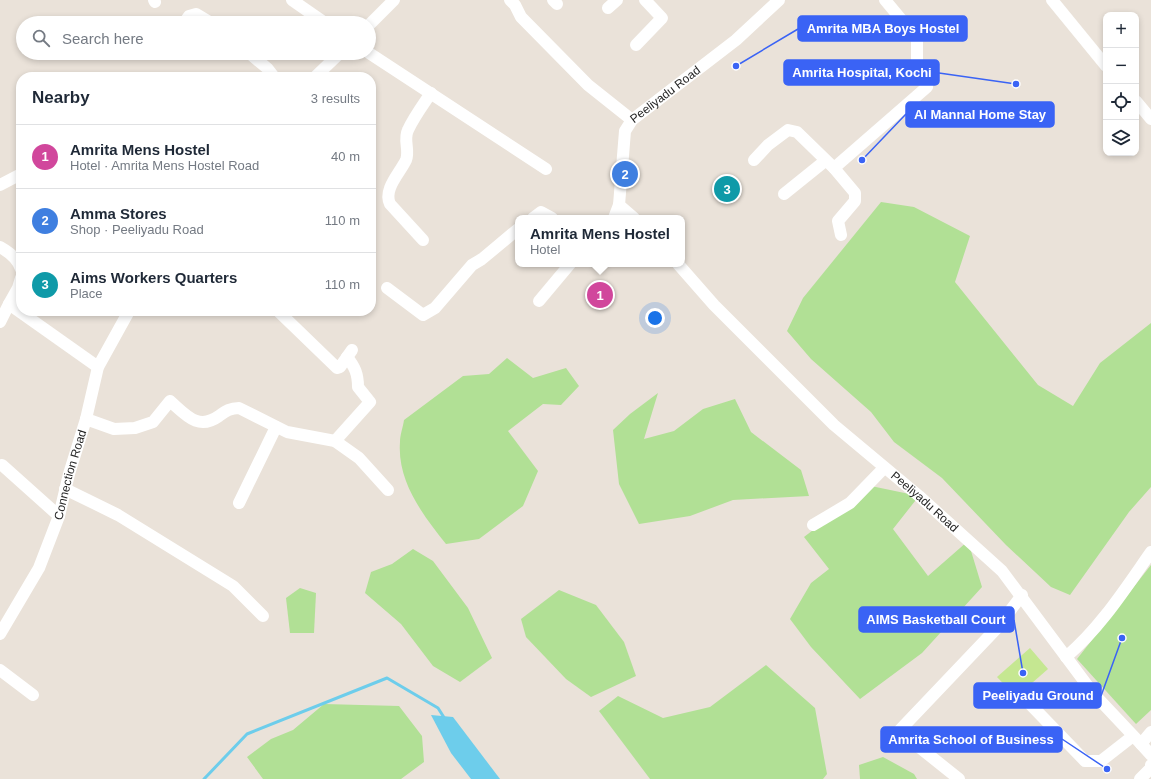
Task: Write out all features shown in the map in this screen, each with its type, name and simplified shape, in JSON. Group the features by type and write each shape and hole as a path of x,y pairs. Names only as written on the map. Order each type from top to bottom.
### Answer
{"street":[{"path":"292,0 315,16"},
{"path":"376,18 394,0"},
{"path":"510,0 522,17 588,85 632,120"},
{"path":"608,8 617,0"},
{"path":"636,45 662,18 645,0"},
{"name":"Peeliyadu Road","path":"615,215 619,205 625,131 632,120 736,40 779,0"},
{"path":"784,194 829,164 927,87 917,66 917,41 915,36 886,0"},
{"path":"1052,0 1103,62"},
{"path":"189,16 196,14 199,16"},
{"path":"376,58 546,169"},
{"path":"258,60 271,72"},
{"path":"321,72 333,60"},
{"path":"423,240 390,204 388,199 389,192 407,158 408,152 405,138 408,130 431,93"},
{"path":"1139,104 1151,118"},
{"path":"754,160 768,145 788,130 797,132 855,193 856,198 838,221 841,235"},
{"path":"0,186 16,177"},
{"path":"619,205 631,215"},
{"path":"537,215 541,212 546,215"},
{"path":"387,288 423,314 435,308 472,265 482,259 515,232"},
{"path":"0,247 16,260"},
{"path":"539,301 567,267"},
{"name":"Peeliyadu Road","path":"681,267 714,305 834,425 918,496 1002,571 1022,595 1093,693 1151,755"},
{"path":"0,322 16,292"},
{"path":"9,304 16,309"},
{"path":"26,316 98,367"},
{"name":"Connection Road","path":"0,634 39,568 59,516 65,489 86,419 98,367 126,316"},
{"path":"283,316 337,368 340,367 349,353 358,378 358,387 370,402 335,441"},
{"path":"86,419 114,429 135,428 154,422 170,401 189,418 202,424 212,421 231,408 238,408 287,432 335,441 359,458 388,490"},
{"path":"239,503 276,427"},
{"path":"2,465 59,516"},
{"path":"813,525 850,503 884,468"},
{"path":"65,489 118,515 232,586 263,616"},
{"path":"1066,657 1084,642 1114,604 1151,552"},
{"path":"959,779 899,731 998,628 1022,595"},
{"path":"0,670 33,695"},
{"path":"1029,703 1085,761 1101,761 1151,732"},
{"path":"1140,779 1151,768 1151,765"}],"green space":[{"path":"881,202 914,207 970,236 955,282 1038,385 1073,406 1100,363 1151,323 1151,487 1129,512 1070,595 1051,587 1006,545 942,478 894,442 871,412 811,359 787,331 803,298"},
{"path":"507,358 533,378 566,368 579,386 561,405 543,404 508,431 538,471 523,506 479,539 446,544 421,510 407,484 400,457 400,439 404,420 463,376 489,374"},
{"path":"658,393 644,439 674,431 703,409 735,399 751,432 801,470 809,496 733,500 690,516 639,524 619,484 613,430 630,414"},
{"path":"871,486 919,496 893,529 928,576 968,541 982,587 922,653 860,699 811,647 790,619 811,583 829,569 804,537"},
{"path":"413,549 433,561 468,608 492,658 460,682 433,666 401,624 365,593 371,572 392,564"},
{"path":"1151,565 1151,710 1136,724 1077,659"},
{"path":"300,588 316,593 314,633 290,633 286,598"},
{"path":"559,590 596,605 624,642 636,676 591,697 566,679 526,637 521,619"},
{"path":"1030,648 1048,669 1016,697 997,677"},
{"path":"766,665 815,708 827,774 823,779 650,779 599,711 618,696 663,718 710,707"},
{"path":"324,704 399,706 422,736 424,762 401,779 263,779 247,757 271,739 293,730"},
{"path":"883,757 914,774 917,779 860,779 859,765"}],"water":[{"path":"431,715 453,717 500,779 471,779 451,753"}],"waterway":[{"path":"204,779 247,734 387,678 438,708 445,719"}],"place":[{"name":"Amrita MBA Boys Hostel","path":"736,66"},
{"name":"Amrita Hospital, Kochi","path":"1016,84"},
{"name":"Al Mannal Home Stay","path":"862,160"},
{"name":"Amma Stores","path":"625,174"},
{"name":"Aims Workers Quarters","path":"727,189"},
{"name":"Amrita Mens Hostel","path":"600,295"},
{"name":"Peeliyadu Ground","path":"1122,638"},
{"name":"AIMS Basketball Court","path":"1023,673"},
{"name":"Amrita School of Business","path":"1107,769"}]}
